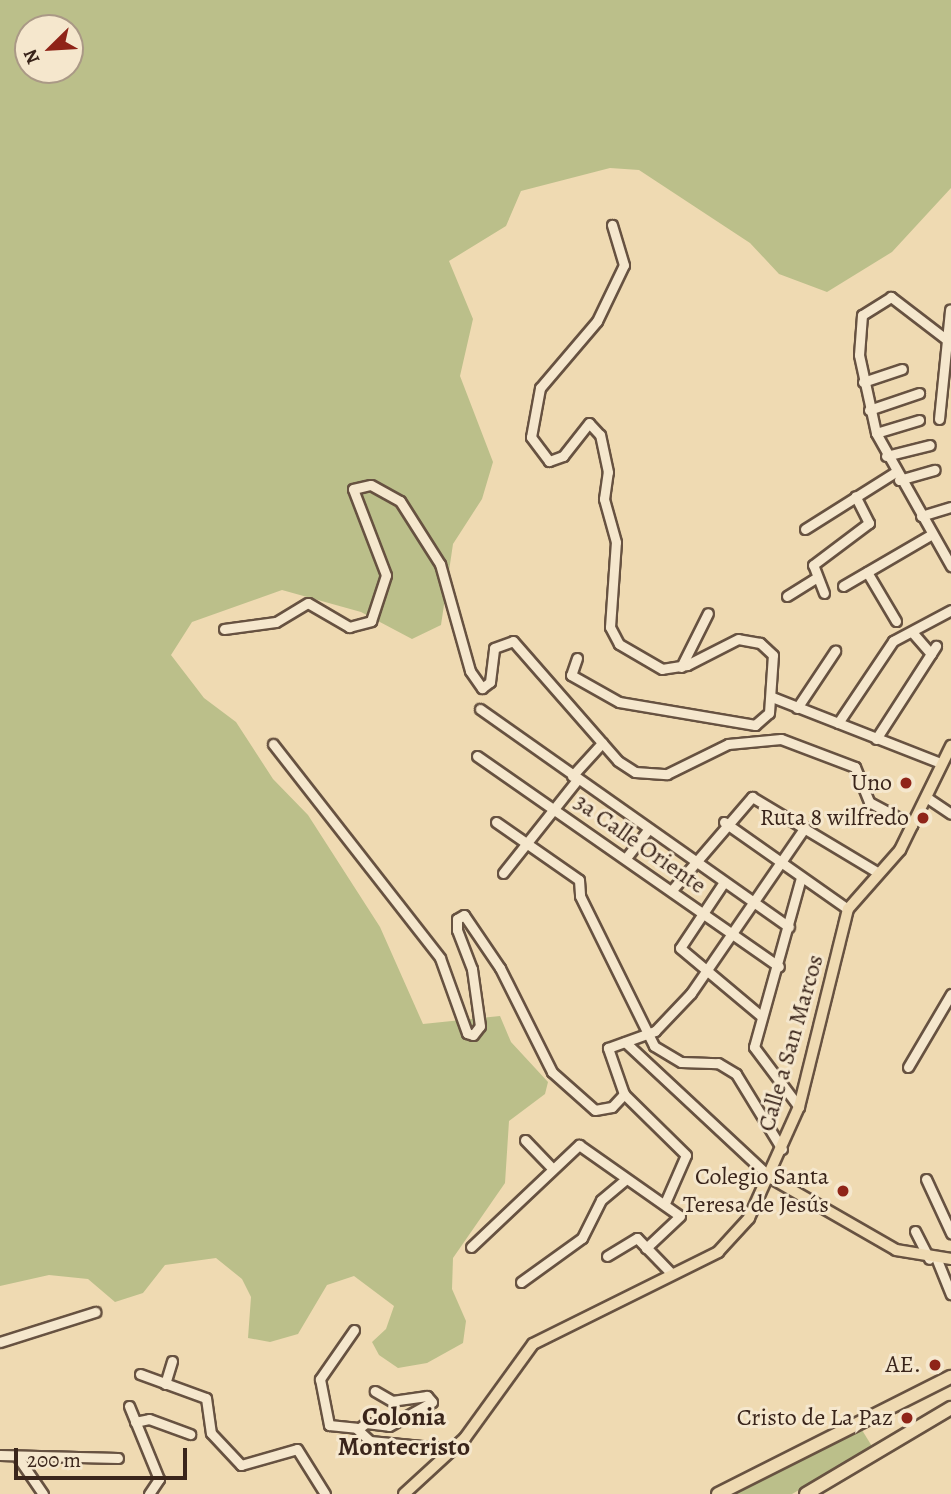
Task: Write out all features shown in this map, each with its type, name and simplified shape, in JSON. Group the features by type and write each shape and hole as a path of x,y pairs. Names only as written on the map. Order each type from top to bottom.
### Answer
{"highway":[{"path":"718,1494 951,1377"},
{"path":"806,1494 951,1408"}],"main road":[{"name":"Calle a San Marcos","path":"404,1494 453,1450 533,1344 672,1275 729,1242 771,1178 799,1107 848,909 877,872 900,850 940,763 951,746"},
{"path":"771,1178 867,1237 934,1260 951,1259"}],"street":[{"path":"577,658 571,675 630,705 755,725 765,720 772,697 773,655 748,639 681,667 653,665 612,635 615,533 602,488 605,452 594,425 582,427 556,460 543,457 531,437 540,388 597,321 624,265 612,225"},
{"path":"949,342 891,297 882,298 862,315 863,382 877,433 897,477 951,566"},
{"path":"939,419 949,342 950,310"},
{"path":"863,382 902,369"},
{"path":"869,410 919,393"},
{"path":"877,433 919,420"},
{"path":"887,456 930,445"},
{"path":"805,529 855,496 897,477 935,470"},
{"path":"224,629 276,622 308,603 349,627 376,616 386,575 353,489 371,485 400,501 440,564 475,680 488,687 494,648 513,641 602,743 627,767 655,775 679,771 728,744 782,739 855,767 870,802 912,825"},
{"path":"824,593 816,578 817,560 867,527 855,496"},
{"path":"921,516 951,507"},
{"path":"843,586 932,534"},
{"path":"867,572 896,621"},
{"path":"787,596 816,578"},
{"path":"838,723 893,641 951,610"},
{"path":"681,667 708,613"},
{"path":"876,739 933,650 912,632"},
{"path":"797,708 835,651"},
{"path":"772,697 940,763"},
{"path":"480,709 789,927"},
{"path":"503,873 602,743"},
{"path":"273,744 440,958 467,1033 473,1035 480,1026 472,969 457,930 457,919 464,915 500,968 552,1072 595,1110 612,1107 624,1094"},
{"name":"3a Calle Oriente","path":"477,756 779,967"},
{"path":"926,796 951,814"},
{"path":"672,890 724,822 755,797 877,872"},
{"path":"496,822 581,883 580,896 647,1035 660,1052 681,1062 718,1063 736,1074 782,1149"},
{"path":"724,822 778,863 848,909"},
{"path":"664,1203 686,1155 624,1094 608,1048 647,1035 704,971 805,827"},
{"path":"626,858 649,829"},
{"path":"799,1107 755,1051 761,1016 779,967 801,878"},
{"path":"724,882 680,948 704,971 761,1016"},
{"path":"908,1067 951,994"},
{"path":"625,1042 771,1178"},
{"path":"525,1140 553,1169"},
{"path":"471,1247 572,1149 586,1146 624,1181 664,1203 680,1218 646,1248"},
{"path":"926,1179 951,1233"},
{"path":"521,1282 582,1238 601,1200 624,1181"},
{"path":"915,1231 934,1260 951,1294"},
{"path":"607,1256 634,1237 672,1275"},
{"path":"0,1342 94,1312"},
{"path":"354,1329 320,1379 329,1425 358,1429 370,1441 453,1450"},
{"path":"165,1384 172,1361"},
{"path":"141,1374 206,1398 211,1433 241,1465 297,1449 325,1494"},
{"path":"358,1429 366,1423 389,1426 432,1402 427,1396 392,1401 375,1391"},
{"path":"129,1406 159,1479 149,1494"},
{"path":"135,1422 149,1419 190,1434"},
{"path":"0,1455 118,1458"},
{"path":"17,1456 43,1494"}],"green space":[{"path":"0,0 951,0 951,188 892,252 827,292 779,274 750,243 639,170 610,168 521,191 506,226 449,261 473,319 460,376 493,462 482,499 453,544 441,625 412,639 361,612 282,590 192,622 171,655 204,698 236,722 273,779 308,815 380,927 423,1024 500,1016 511,1042 548,1082 545,1094 509,1121 505,1183 453,1258 452,1289 466,1321 463,1343 427,1363 398,1368 379,1355 372,1342 386,1329 394,1306 354,1276 327,1285 298,1334 270,1342 248,1338 251,1297 242,1279 216,1258 165,1265 143,1293 115,1302 88,1279 49,1275 0,1286"},
{"path":"862,1430 873,1448 792,1494 731,1494"}],"place":[{"name":"Uno","path":"906,783"},
{"name":"Ruta 8 wilfredo","path":"923,818"},
{"name":"Colegio Santa Teresa de Jesús","path":"843,1191"},
{"name":"AE.","path":"935,1365"},
{"name":"Cristo de La Paz","path":"907,1418"}],"district":[{"name":"Colonia Montecristo","path":"404,1432"}]}
